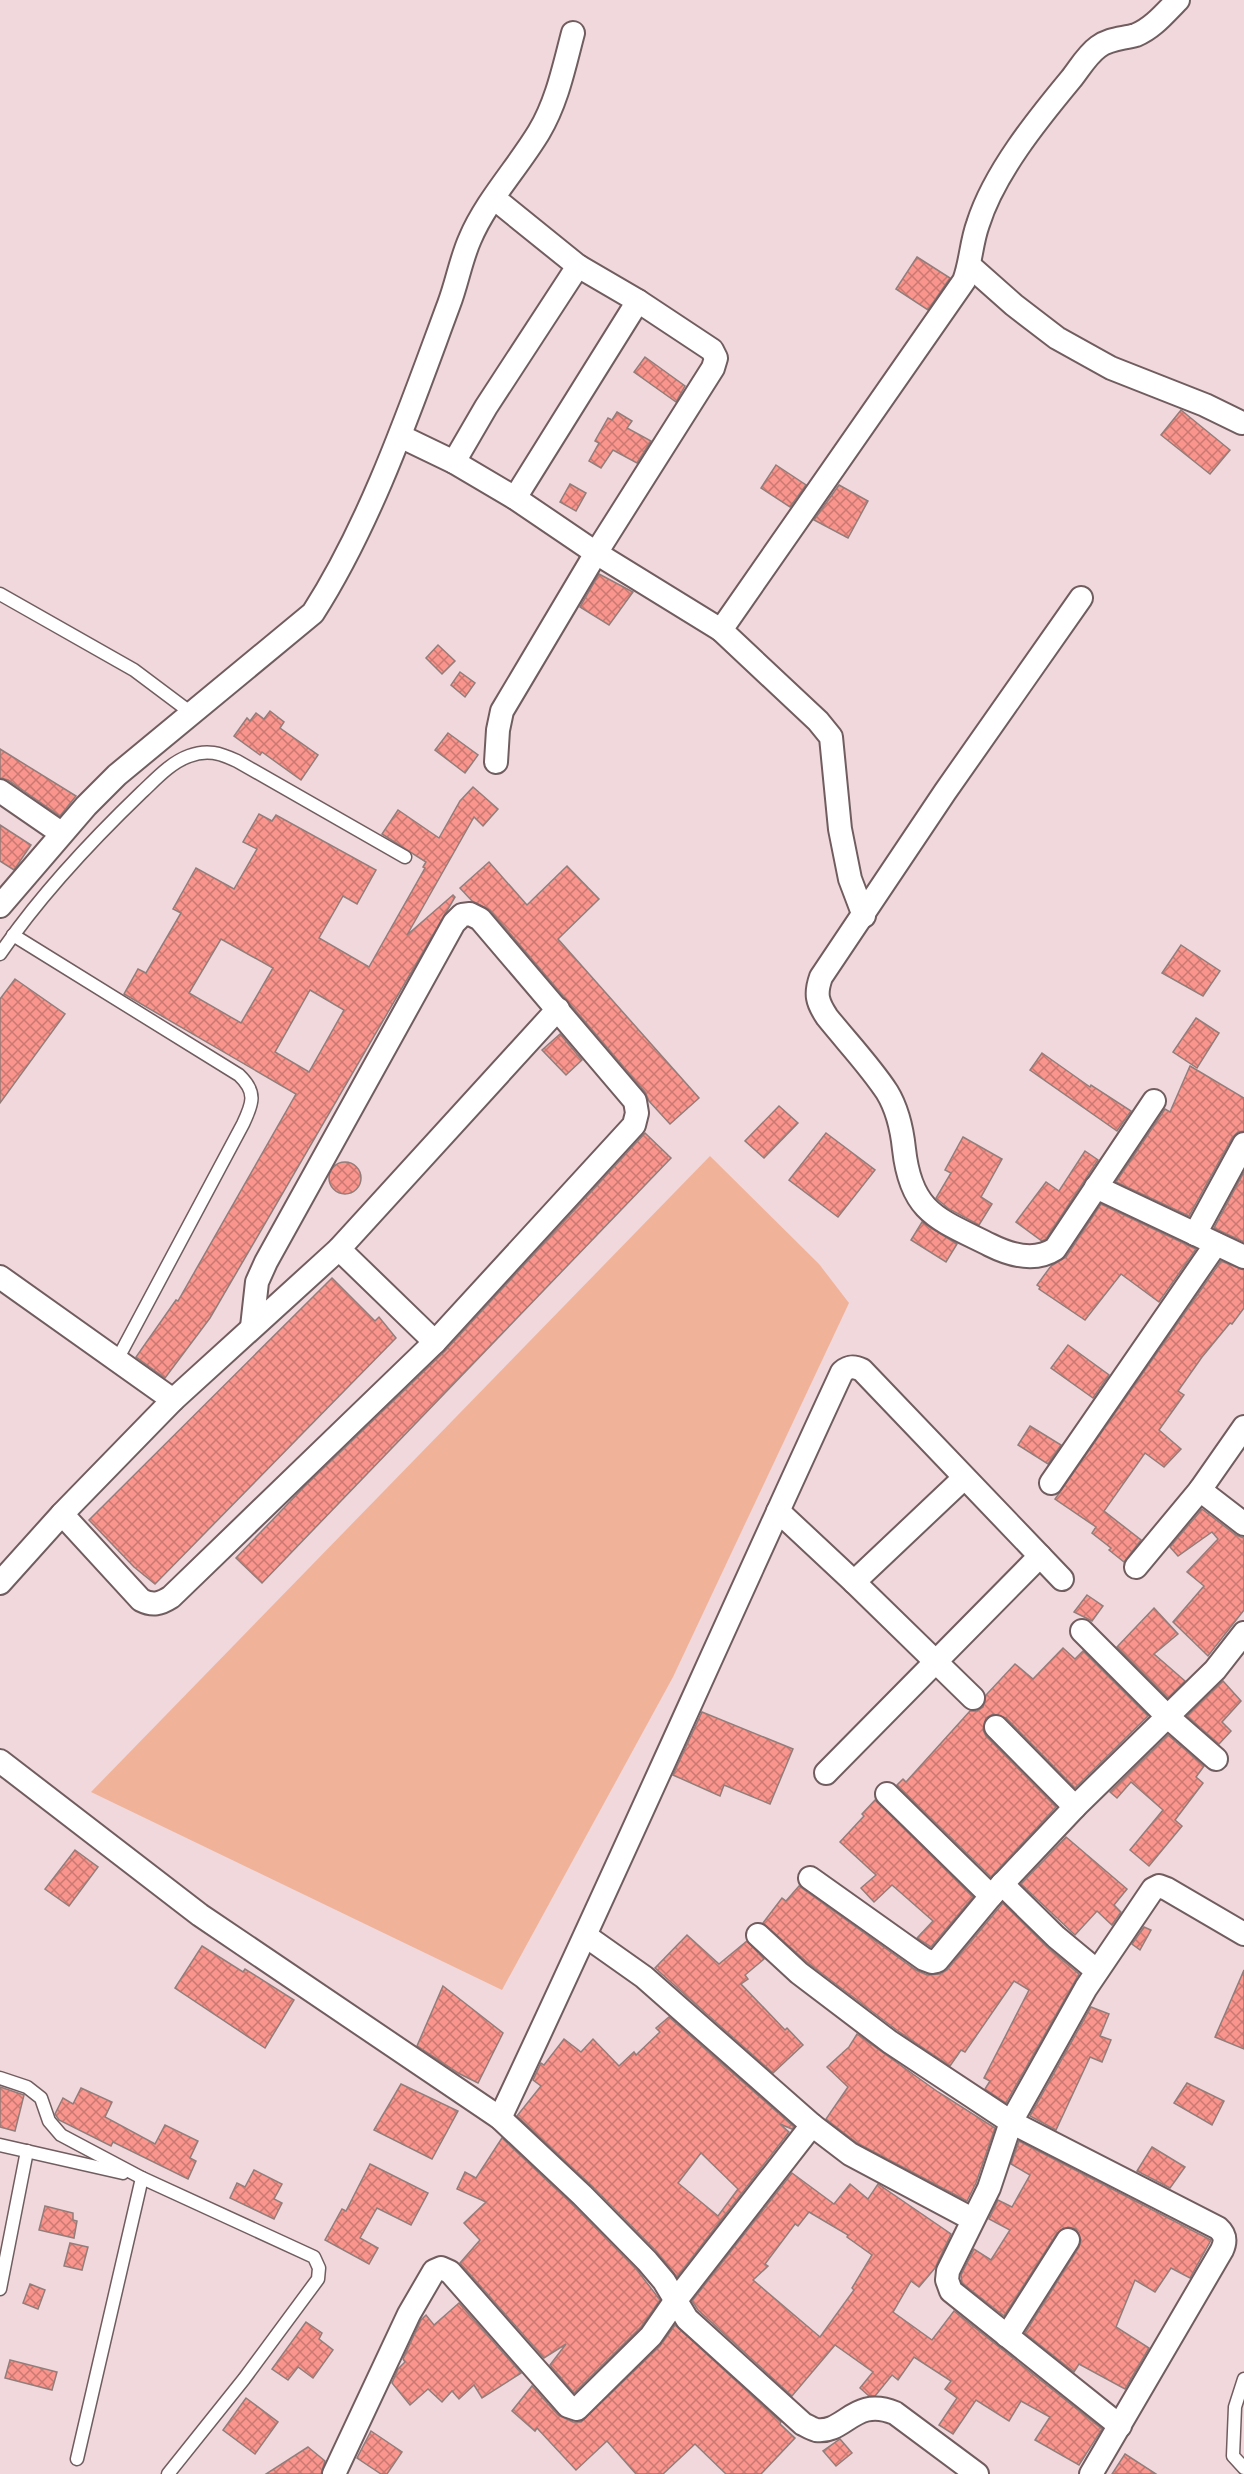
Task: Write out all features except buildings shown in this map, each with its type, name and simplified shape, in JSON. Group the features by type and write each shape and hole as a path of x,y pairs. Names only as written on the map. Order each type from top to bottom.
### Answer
{"street":[{"path":"721,630 964,281 970,266 978,223 990,194 1034,124 1096,48 1114,38 1134,36 1148,30 1178,0"},
{"path":"0,906 61,833 117,775 190,712 314,613 346,553 400,436 456,286 469,241 480,218 539,132 550,111 573,33"},
{"path":"495,199 578,266 638,301 712,350 716,358 713,368 596,553 502,711 496,762"},
{"path":"454,462 486,407 578,266"},
{"path":"970,266 1014,305 1066,343 1111,369 1205,405 1242,423"},
{"path":"516,498 638,301"},
{"path":"400,436 454,462 516,498 596,553 721,630 818,721 831,736 840,829 850,879 864,916"},
{"path":"1081,598 945,792 864,916 820,978 816,991 818,1004 888,1093 899,1116 907,1175 920,1202 943,1222 989,1244 1032,1257 1045,1256 1055,1249 1154,1101"},
{"path":"0,791 61,833"},
{"path":"62,1514 141,1600 151,1605 161,1603 171,1597 435,1342 634,1125 637,1113 635,1101 480,919 470,914 462,915 448,934 266,1262 257,1282 252,1328"},
{"path":"0,1583 62,1514 172,1400 339,1249 558,1009"},
{"path":"1195,1234 1244,1144"},
{"path":"1096,1187 1244,1257"},
{"path":"1051,1483 1216,1244"},
{"path":"339,1249 435,1342"},
{"path":"0,1277 172,1400"},
{"path":"500,2118 586,1936 842,1372 848,1367 862,1370 1062,1579"},
{"path":"1136,1567 1200,1490 1244,1427"},
{"path":"854,1582 964,1478"},
{"path":"1200,1490 1244,1524"},
{"path":"778,1511 973,1698"},
{"path":"826,1773 1040,1556"},
{"path":"1082,1631 1168,1717 1216,1760"},
{"path":"810,1878 924,1959 932,1962 938,1961 996,1890 1075,1807 1215,1670 1244,1633"},
{"path":"996,1727 1075,1807"},
{"path":"0,1761 200,1915 500,2118 647,2260 664,2281 687,2319 803,2424 817,2430 824,2429 866,2408 883,2408 895,2413 977,2474"},
{"path":"887,1794 996,1890 1097,1971"},
{"path":"1120,2426 951,2291 947,2280 948,2271 993,2178 1011,2122 1097,1971 1153,1889 1159,1886 1244,1934"},
{"path":"758,1935 799,1973 890,2042 1011,2122 1224,2233 1226,2241 1222,2250 1091,2474"},
{"path":"586,1936 644,1977 690,2015 812,2125 850,2154 972,2220"},
{"path":"334,2474 409,2314 434,2271 441,2268 450,2271 568,2406 578,2409 651,2336 676,2300 812,2125"},
{"path":"1006,2336 1068,2240"}],"lane":[{"path":"0,594 134,670 190,712"},
{"path":"0,954 68,868 168,768 188,756 205,752 220,753 237,760 405,857"},
{"path":"13,935 239,1075 249,1084 252,1095 252,1107 117,1360"},
{"path":"0,2078 27,2087 40,2098 49,2121 61,2135 142,2178 314,2257 319,2268 318,2279 244,2379 168,2474"},
{"path":"0,2145 142,2178"},
{"path":"0,2289 27,2151"},
{"path":"77,2459 142,2178"},
{"path":"1244,2379 1235,2407 1233,2456 1244,2468"}],"shaded area":[{"path":"710,1156 819,1264 849,1303 673,1677 502,1990 91,1792"}]}
